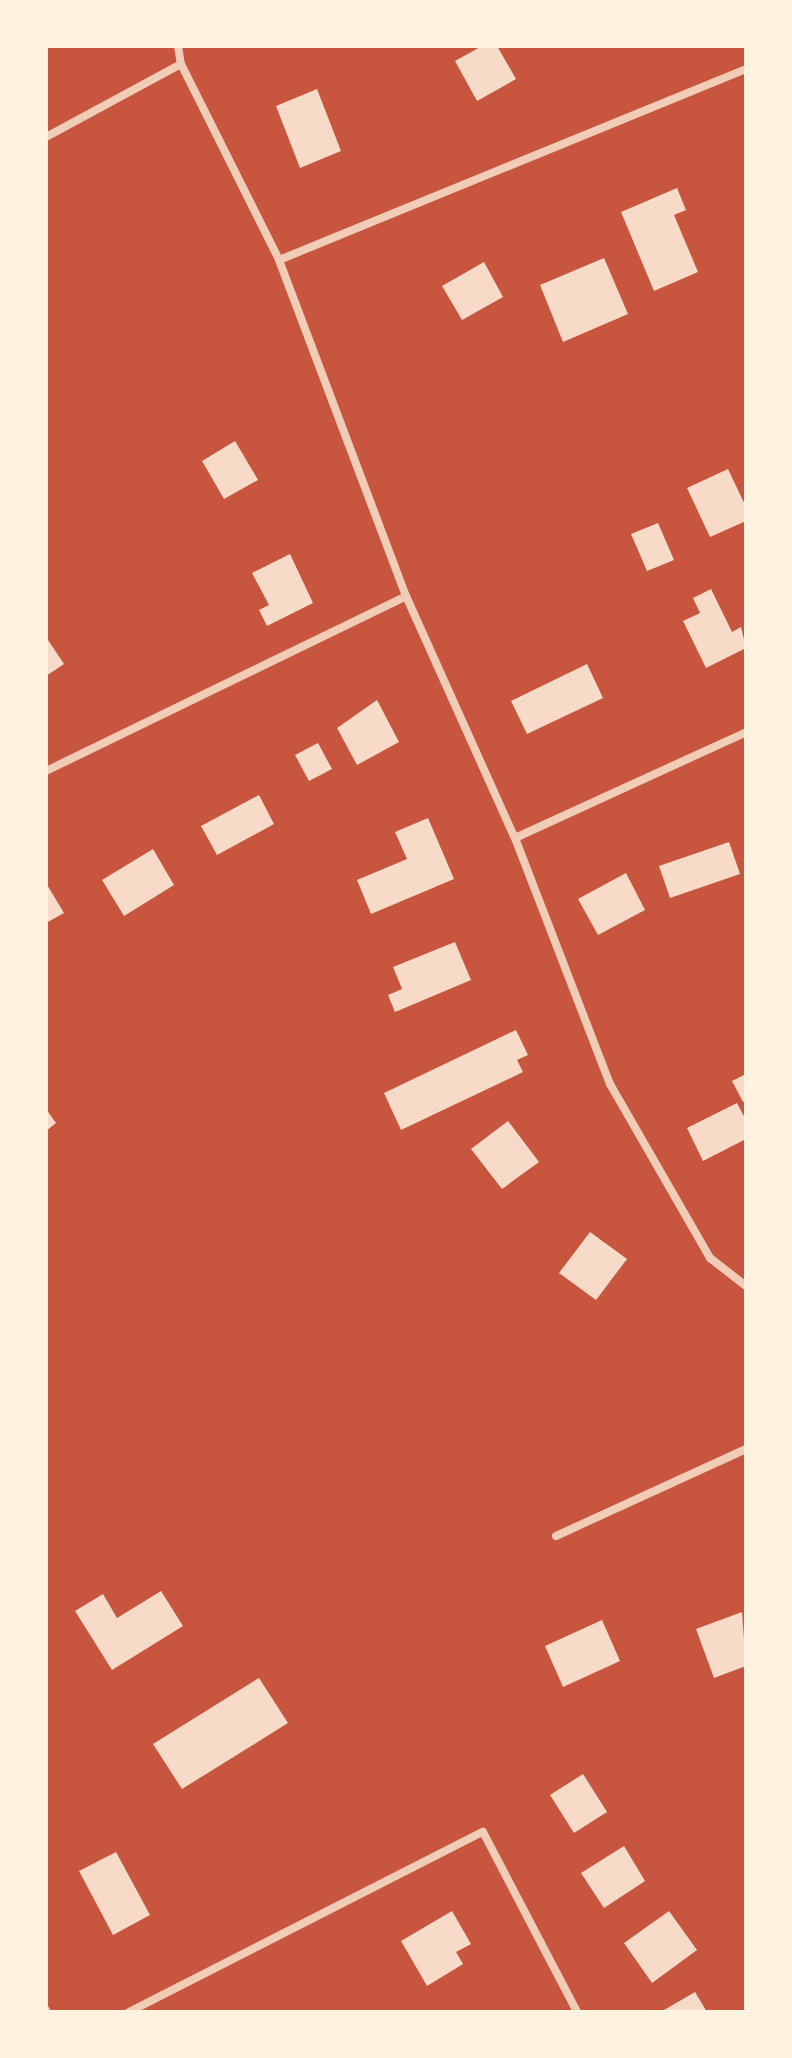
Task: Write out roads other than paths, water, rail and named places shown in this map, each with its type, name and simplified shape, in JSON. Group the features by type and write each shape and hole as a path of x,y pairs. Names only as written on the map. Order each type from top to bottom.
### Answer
{"street":[{"path":"178,46 181,64 279,260 406,596 515,838 610,1084 710,1258 746,1286"},
{"path":"46,137 181,64"},
{"path":"279,260 746,69"},
{"path":"46,771 406,596"},
{"path":"515,838 746,732"},
{"path":"556,1536 746,1449"},
{"path":"129,2012 483,1832 577,2012"}]}
